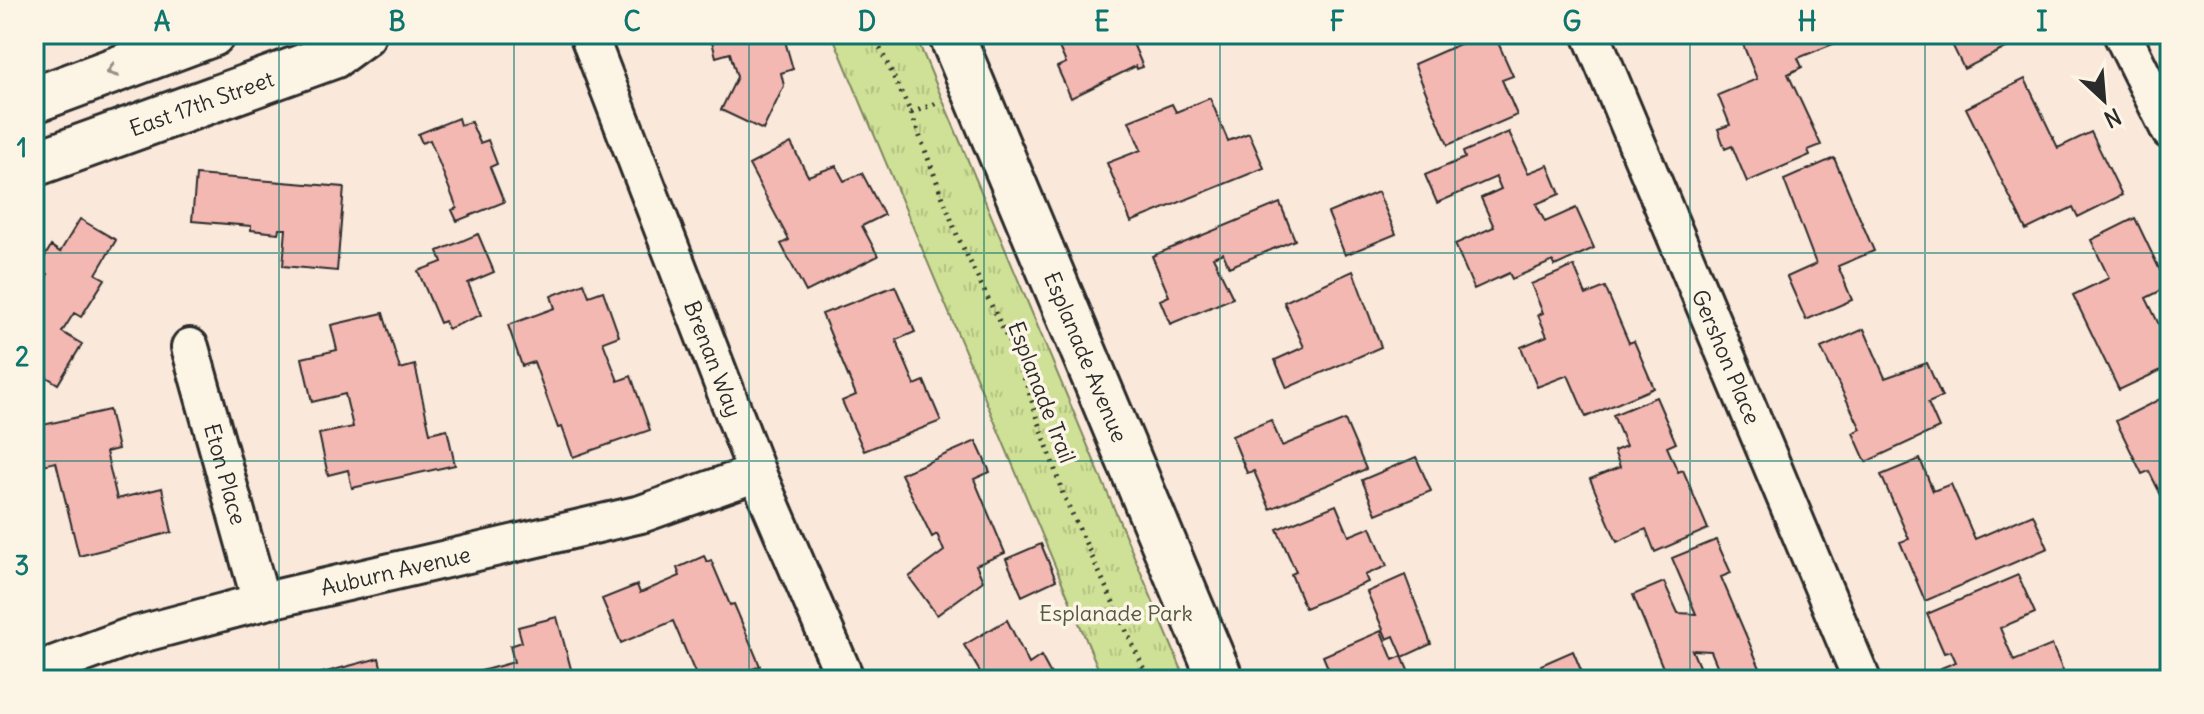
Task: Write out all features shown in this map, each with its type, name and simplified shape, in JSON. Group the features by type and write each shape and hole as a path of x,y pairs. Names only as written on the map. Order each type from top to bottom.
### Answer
{"street":[{"path":"34,100 212,34"},
{"name":"East 17th Street","path":"34,164 333,56 363,34"},
{"name":"Brenan Way","path":"588,34 757,473 846,680"},
{"name":"Esplanade Avenue","path":"951,34 1221,680"},
{"name":"Gershon Place","path":"1591,34 1862,680"},
{"path":"2122,34 2170,131"},
{"name":"Eton Place","path":"190,347 261,602"},
{"name":"Auburn Avenue","path":"34,672 129,637 261,602 641,514 757,473"}],"path":[{"name":"Esplanade Trail","path":"873,34 911,113 957,235 1019,362 1063,494 1149,680"},
{"path":"911,113 943,101"}],"green space":[{"name":"Esplanade Park","path":"832,34 915,34 1186,680 1103,680"}],"building":[{"path":"710,34 783,34 793,69 781,73 784,86 763,130 721,110 737,77 730,53 716,57"},
{"path":"1053,34 1129,34 1143,67 1137,69 1136,66 1071,98 1057,67 1066,63"},
{"path":"1466,34 1499,34 1495,36 1513,76 1502,80 1517,115 1448,145 1414,64 1469,40"},
{"path":"1747,34 1834,34 1838,42 1798,58 1802,67 1788,74 1821,145 1808,150 1810,155 1747,182 1732,146 1725,149 1718,129 1730,125 1718,95 1757,79 1740,37"},
{"path":"1947,34 2016,34 2020,41 1964,69"},
{"path":"2025,79 2058,148 2091,132 2122,195 2078,217 2073,207 2026,230 1966,108"},
{"path":"1210,98 1228,141 1249,133 1264,168 1131,222 1107,163 1141,150 1129,121 1172,104 1176,112"},
{"path":"458,118 460,125 471,122 480,143 488,140 497,164 490,167 504,202 457,221 452,210 457,208 430,140 422,143 418,134"},
{"path":"1509,132 1528,173 1548,165 1560,194 1536,204 1545,222 1576,208 1594,248 1555,266 1553,261 1512,279 1509,273 1474,289 1455,244 1494,227 1481,198 1501,189 1496,177 1437,203 1425,175 1465,158 1463,152"},
{"path":"791,143 808,176 836,166 844,181 862,173 884,215 862,226 878,256 806,292 781,244 789,240 749,165"},
{"path":"1834,158 1874,251 1838,266 1852,300 1806,320 1787,277 1816,264 1784,180"},
{"path":"196,175 344,187 337,271 283,266 286,229 279,229 278,233 251,230 251,226 192,221"},
{"path":"1378,192 1396,234 1345,255 1328,213"},
{"path":"1280,203 1295,240 1229,267 1223,253 1213,257 1233,298 1170,324 1160,300 1169,296 1152,256"},
{"path":"2135,218 2168,287 2146,298 2170,347 2170,366 2119,390 2073,295 2109,278 2091,240"},
{"path":"80,219 116,240 96,274 105,279 81,317 74,313 62,332 82,344 58,384 34,369 34,272 45,278 48,274 38,268 51,246 60,252"},
{"path":"478,234 494,272 468,283 481,315 448,329 445,321 440,323 418,271 442,262 438,251"},
{"path":"1574,266 1586,295 1605,287 1629,343 1634,341 1654,388 1586,417 1568,375 1537,387 1521,347 1547,336 1538,315 1543,313 1531,284"},
{"path":"1353,271 1381,347 1287,388 1275,360 1304,347 1284,302"},
{"path":"584,283 589,296 603,291 619,336 603,342 618,381 631,376 650,430 573,457 562,427 558,428 534,362 522,366 508,325 555,308 551,296"},
{"path":"895,286 915,332 896,340 915,385 924,381 941,421 864,451 842,401 856,395 822,314"},
{"path":"383,313 400,369 415,365 430,433 447,429 455,465 352,488 348,470 328,475 319,434 353,427 345,394 312,402 302,358 337,350 331,325"},
{"path":"1864,329 1885,378 1927,363 1942,397 1928,403 1939,428 1866,462 1853,433 1861,429 1821,348"},
{"path":"2170,394 2170,513 2149,471 2142,474 2116,421"},
{"path":"1656,397 1676,443 1667,447 1678,472 1683,470 1708,529 1655,552 1646,529 1617,542 1590,479 1620,467 1614,451 1626,446 1613,415"},
{"path":"109,410 118,449 106,452 117,499 162,488 172,532 79,556 56,462 34,467 34,427"},
{"path":"1271,420 1282,446 1345,420 1366,469 1270,509 1254,471 1247,473 1232,436"},
{"path":"976,441 990,472 974,479 1005,553 976,565 983,581 937,615 909,577 944,551 937,534 932,537 901,474"},
{"path":"1416,457 1431,491 1376,514 1362,480"},
{"path":"1920,459 1933,491 1951,484 1975,539 2033,514 2048,548 1925,601 1900,542 1909,539 1881,475"},
{"path":"1336,505 1349,536 1371,527 1387,566 1365,575 1368,582 1305,608 1291,574 1296,572 1277,529"},
{"path":"1716,540 1731,573 1721,577 1760,668 1733,680 1723,680 1711,651 1692,650 1703,676 1693,680 1668,680 1633,595 1664,582 1678,613 1696,614 1672,558"},
{"path":"1041,544 1056,580 1022,596 1006,559"},
{"path":"704,556 707,562 711,560 730,605 734,604 760,666 728,680 698,680 673,621 621,643 602,599 637,585 640,593 680,576 677,568"},
{"path":"1405,575 1431,644 1403,657 1394,636 1387,639 1367,592"},
{"path":"2018,575 2035,613 2000,628 2014,661 2052,645 2067,680 1946,680 1941,668 1956,662 1951,651 1944,653 1927,614"},
{"path":"557,617 574,680 448,680 514,662 510,646 522,642 518,627"},
{"path":"1007,620 1029,664 1041,656 1054,680 978,680 983,677 964,645"},
{"path":"1381,631 1393,660 1402,656 1412,680 1333,680 1323,656"},
{"path":"1573,651 1583,675 1570,680 1547,680 1541,665"},
{"path":"379,658 384,680 296,680"}]}
